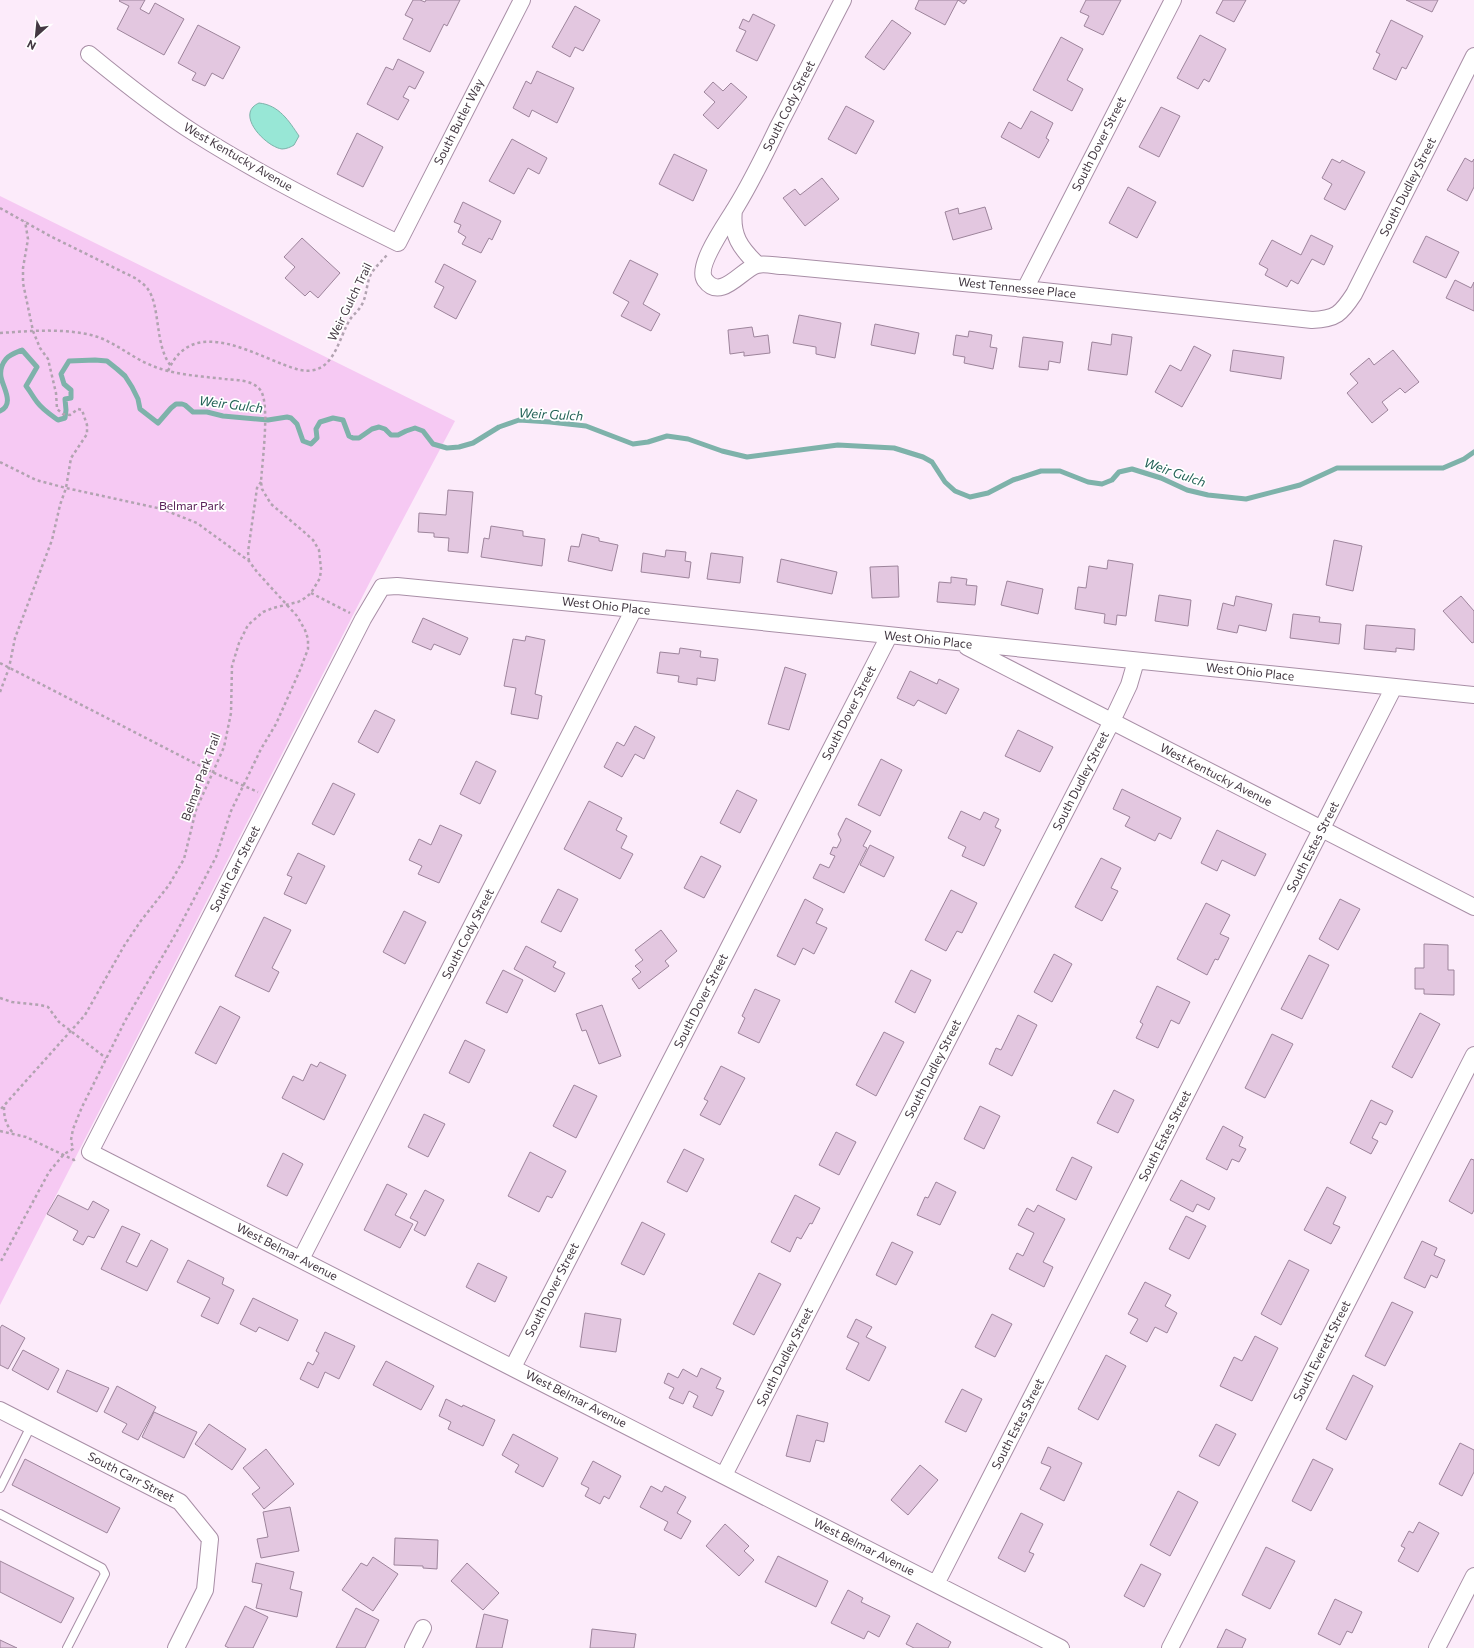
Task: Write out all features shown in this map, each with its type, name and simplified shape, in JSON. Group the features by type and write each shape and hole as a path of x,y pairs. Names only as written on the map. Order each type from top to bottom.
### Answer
{"street":[{"name":"South Butler Way","path":"398,244 522,0"},
{"name":"South Cody Street","path":"758,265 748,269 730,284 721,287 712,286 705,280 702,271 705,262 724,226 745,193 843,0"},
{"name":"South Dover Street","path":"1025,289 1173,0"},
{"name":"West Kentucky Avenue","path":"90,54 155,106 201,137 266,175 398,244"},
{"name":"South Dudley Street","path":"1337,315 1354,294 1474,56"},
{"path":"734,210 732,225 736,236 749,257 758,265"},
{"name":"West Tennessee Place","path":"758,265 1025,289 1312,320 1324,319 1337,315"},
{"name":"West Ohio Place","path":"382,587 397,586 634,609 1474,695"},
{"name":"South Carr Street","path":"90,1152 363,619 382,587"},
{"name":"South Cody Street","path":"302,1259 634,609"},
{"name":"South Dover Street","path":"513,1367 889,636"},
{"name":"West Kentucky Avenue","path":"958,643 1474,907"},
{"name":"South Dudley Street","path":"724,1475 1112,721 1129,685 1136,661"},
{"name":"South Estes Street","path":"936,1584 1394,687"},
{"name":"South Everett Street","path":"1170,1648 1474,1055"},
{"name":"West Belmar Avenue","path":"90,1152 1061,1648"},
{"name":"South Carr Street","path":"0,1410 180,1502 210,1539 205,1590 176,1648"},
{"path":"1437,1648 1474,1576"},
{"path":"412,1648 423,1628"}],"lane":[{"path":"0,1488 31,1426"},
{"path":"0,1514 102,1568 104,1574 67,1648"}],"path":[{"path":"0,208 50,236 137,279 146,287 154,306 164,353 171,366"},
{"path":"0,692 9,668 15,638 52,540 60,505 66,488 71,458 87,434 87,426 82,410 78,409 70,415 63,414 57,409 56,393 48,359 40,348 33,330 23,283 23,268 28,239 25,221"},
{"name":"Weir Gulch Trail","path":"168,371 182,351 202,342 236,346 300,370 306,371 321,366 336,353 350,318 362,306 372,274 398,244"},
{"path":"0,333 33,330 91,335 103,339 149,364 168,371 187,375 248,382 256,386 261,392 265,410 262,455 262,489 271,504 313,540 319,550 321,569 320,578 311,593 363,619"},
{"path":"0,462 36,480 162,509 197,523 249,561 287,605 305,630 308,639 308,649 276,724 261,749 231,811 216,857 175,935 138,997 106,1058 73,1129 71,1140 73,1149 64,1154 49,1172 0,1263"},
{"path":"249,561 248,552 257,488 261,482"},
{"name":"Belmar Park Trail","path":"0,1110 85,1015 124,946 140,922 169,885 184,859 196,810 224,747 231,713 232,666 243,634 248,626 263,612 298,602 311,593"},
{"path":"0,663 212,772 244,786"},
{"path":"0,998 12,1002 48,1007 59,1022 106,1058"},
{"path":"4,1106 4,1117 7,1127 13,1134"},
{"path":"0,1131 26,1137 64,1154"}],"green space":[{"name":"Belmar Park","path":"0,196 455,421 374,574 0,1305"}],"shaded area":[{"path":"259,103 266,104 278,110 287,119 299,136 294,145 284,149 275,147 268,143 255,129 251,122 250,115 252,108"}],"building":[{"path":"145,0 140,9 149,14 155,3 184,19 164,55 117,29 129,6 119,1"},
{"path":"413,0 425,2 426,0 460,0 447,26 444,24 430,52 403,39 413,19 405,15"},
{"path":"919,0 958,0 945,25 915,9"},
{"path":"958,0 967,0 964,4"},
{"path":"1086,0 1121,0 1103,35 1084,26 1089,16 1080,12"},
{"path":"1223,0 1246,0 1234,22 1216,13"},
{"path":"1406,0 1438,0 1432,12"},
{"path":"575,6 600,20 583,51 575,47 570,57 552,47"},
{"path":"753,14 775,25 757,61 736,51 746,31 739,28 743,19 749,22"},
{"path":"892,20 911,33 884,70 865,57"},
{"path":"1391,20 1423,36 1406,69 1402,67 1396,80 1373,69 1380,54 1376,52"},
{"path":"198,25 240,47 223,79 212,73 205,86 192,80 196,73 178,63"},
{"path":"1200,35 1226,49 1209,82 1204,79 1198,89 1177,78"},
{"path":"1061,37 1083,49 1067,80 1083,89 1072,111 1033,90"},
{"path":"398,59 424,72 415,89 409,86 403,97 409,100 398,120 367,104 386,67 393,70"},
{"path":"537,71 574,88 557,123 532,110 529,117 513,108 526,81 531,84"},
{"path":"713,82 723,91 731,83 747,97 718,129 703,115 715,102 704,92"},
{"path":"846,106 874,121 856,154 828,139"},
{"path":"1161,107 1180,116 1159,157 1139,147"},
{"path":"1031,111 1053,123 1046,138 1049,140 1039,158 1001,137 1009,122 1021,129"},
{"path":"357,133 383,147 363,187 337,174"},
{"path":"512,139 547,158 539,174 528,168 514,194 489,181"},
{"path":"674,154 707,170 693,201 659,184"},
{"path":"1465,158 1472,162 1474,159 1474,187 1467,201 1447,190"},
{"path":"1332,159 1340,163 1342,160 1365,172 1345,210 1324,199 1332,184 1322,178"},
{"path":"822,178 839,199 805,226 783,198 795,189 800,195"},
{"path":"1128,187 1156,202 1137,238 1109,223"},
{"path":"463,202 501,221 492,240 489,238 481,253 462,244 466,237 458,232 461,225 454,222"},
{"path":"985,207 992,229 953,240 945,212 958,208 959,214"},
{"path":"1311,235 1333,246 1324,265 1312,259 1298,284 1291,280 1287,287 1265,275 1268,269 1259,264 1272,240 1301,255"},
{"path":"1426,236 1459,252 1446,278 1413,262"},
{"path":"302,238 340,273 318,298 310,291 305,296 285,278 295,267 284,257"},
{"path":"630,260 658,274 643,304 660,314 651,331 621,316 629,302 613,293"},
{"path":"444,264 476,281 456,319 434,307 444,287 435,282"},
{"path":"1455,280 1471,288 1474,282 1474,311 1446,298"},
{"path":"799,315 841,323 835,358 816,354 816,347 793,343"},
{"path":"875,324 919,333 915,354 871,345"},
{"path":"752,327 754,337 768,335 770,353 744,356 744,352 730,354 728,330"},
{"path":"969,331 992,335 990,347 997,348 993,369 964,363 965,357 953,355 956,335 968,337"},
{"path":"1112,334 1132,337 1127,375 1088,370 1092,342 1111,345"},
{"path":"1023,337 1063,342 1060,363 1049,361 1048,370 1019,367"},
{"path":"1194,346 1211,355 1182,407 1155,392 1170,365 1181,371"},
{"path":"1233,350 1284,357 1281,379 1230,371"},
{"path":"1393,350 1419,382 1405,393 1400,388 1382,402 1388,410 1372,423 1347,393 1358,383 1350,374 1369,358 1374,365"},
{"path":"448,490 473,492 468,553 448,551 449,538 434,537 434,533 418,532 419,513 446,515"},
{"path":"491,526 523,531 523,536 545,539 542,566 481,557 484,538 489,539"},
{"path":"582,534 599,538 599,541 618,545 612,571 568,561 571,546 579,547"},
{"path":"1334,540 1362,546 1353,591 1326,585"},
{"path":"666,550 686,552 685,561 691,562 689,578 641,572 643,553 665,557"},
{"path":"711,553 743,557 740,583 707,579"},
{"path":"781,559 837,572 832,594 777,582"},
{"path":"1108,560 1133,564 1126,616 1117,615 1116,625 1104,623 1105,614 1075,609 1078,587 1086,588 1089,566 1107,569"},
{"path":"898,566 899,597 872,598 870,567"},
{"path":"951,577 967,579 966,585 977,586 975,605 937,602 939,582 951,583"},
{"path":"1007,581 1043,589 1038,614 1001,605"},
{"path":"1159,595 1191,600 1188,626 1155,621"},
{"path":"1236,596 1272,604 1266,631 1239,625 1237,633 1217,629 1223,603 1234,606"},
{"path":"1461,596 1474,611 1474,642 1472,643 1443,611"},
{"path":"1293,614 1320,617 1319,622 1341,624 1339,644 1290,638"},
{"path":"423,618 468,638 460,655 434,644 431,650 412,642"},
{"path":"1366,625 1415,629 1414,650 1396,648 1396,652 1364,649"},
{"path":"526,636 545,640 535,694 542,696 538,719 511,714 516,688 504,686 513,639 525,641"},
{"path":"680,648 701,651 700,657 718,659 715,681 697,678 697,685 678,682 679,676 657,673 660,652 679,654"},
{"path":"785,667 806,674 789,730 768,724"},
{"path":"910,671 937,684 939,679 959,689 946,714 918,700 914,706 897,698"},
{"path":"375,710 395,720 378,753 358,742"},
{"path":"635,726 655,737 644,759 635,754 622,777 604,767 617,742 624,746"},
{"path":"1018,730 1053,747 1040,772 1005,756"},
{"path":"881,759 902,770 880,816 858,805"},
{"path":"476,761 496,771 480,804 460,794"},
{"path":"333,783 355,794 334,835 312,824"},
{"path":"1122,789 1181,818 1171,839 1159,833 1155,841 1125,826 1130,817 1113,809"},
{"path":"737,790 757,800 740,833 720,823"},
{"path":"589,801 622,818 616,830 627,836 621,848 633,854 620,879 564,849"},
{"path":"961,811 980,820 984,812 999,819 995,827 1001,830 984,866 962,856 966,847 948,838"},
{"path":"846,818 871,831 863,846 867,848 844,893 813,878 820,864 829,868 835,856 830,854 833,847 837,848 841,840 838,834"},
{"path":"440,825 462,835 439,883 418,874 422,866 409,860 419,839 431,845"},
{"path":"1217,830 1266,854 1255,876 1222,860 1217,871 1201,863"},
{"path":"870,845 894,857 884,877 860,865"},
{"path":"298,853 325,866 306,904 284,894 292,877 287,875"},
{"path":"701,856 721,866 704,898 684,888"},
{"path":"1101,858 1121,868 1111,888 1118,891 1102,921 1075,907"},
{"path":"558,889 578,899 561,932 541,922"},
{"path":"951,890 977,903 962,933 957,931 946,951 925,940"},
{"path":"805,899 823,909 816,923 827,928 814,954 803,948 795,965 777,956"},
{"path":"1340,899 1360,909 1338,950 1319,939"},
{"path":"1206,903 1230,915 1220,934 1229,938 1218,960 1215,959 1207,975 1177,959"},
{"path":"404,911 426,922 405,964 383,952"},
{"path":"264,917 291,930 272,968 279,972 269,992 235,976"},
{"path":"661,930 677,951 665,961 669,966 639,989 632,979 641,972 635,966 643,960 635,950"},
{"path":"1424,944 1448,945 1448,970 1454,970 1454,995 1424,994 1424,989 1415,989 1415,968 1424,968"},
{"path":"526,946 556,962 553,967 565,973 555,992 514,969"},
{"path":"1054,954 1072,964 1052,1002 1034,992"},
{"path":"1309,955 1329,965 1302,1019 1281,1009"},
{"path":"503,970 523,980 507,1013 486,1003"},
{"path":"911,970 931,980 915,1013 895,1002"},
{"path":"1157,986 1190,1002 1179,1024 1171,1020 1158,1048 1136,1038 1143,1024 1140,1022"},
{"path":"755,989 780,1000 759,1043 738,1033 745,1018 742,1016"},
{"path":"602,1005 621,1056 599,1064 586,1030 582,1031 576,1014"},
{"path":"220,1006 240,1017 216,1064 195,1053"},
{"path":"1420,1013 1440,1024 1412,1078 1392,1067"},
{"path":"1018,1015 1037,1025 1012,1076 989,1064 996,1048 1001,1050"},
{"path":"884,1032 904,1042 876,1096 856,1085"},
{"path":"1272,1034 1293,1044 1265,1098 1245,1088"},
{"path":"465,1040 485,1050 469,1083 449,1073"},
{"path":"320,1062 346,1075 324,1120 282,1098 293,1076 303,1081 311,1064 317,1067"},
{"path":"721,1066 745,1078 720,1125 700,1115 708,1101 704,1099"},
{"path":"574,1085 597,1096 576,1138 553,1126"},
{"path":"1114,1090 1134,1100 1118,1133 1097,1123"},
{"path":"1371,1100 1393,1111 1386,1125 1380,1122 1372,1138 1378,1141 1371,1154 1350,1143"},
{"path":"980,1106 1000,1116 984,1149 964,1139"},
{"path":"424,1114 445,1124 428,1157 408,1147"},
{"path":"1223,1126 1243,1137 1239,1146 1246,1149 1239,1162 1232,1159 1227,1170 1206,1159"},
{"path":"836,1132 856,1142 839,1175 819,1165"},
{"path":"684,1149 704,1159 687,1192 667,1182"},
{"path":"530,1152 566,1171 552,1198 547,1196 539,1212 508,1196"},
{"path":"283,1153 303,1164 287,1196 267,1186"},
{"path":"1072,1157 1092,1167 1076,1200 1056,1190"},
{"path":"1471,1159 1474,1160 1474,1210 1472,1214 1449,1201"},
{"path":"1181,1180 1215,1198 1209,1210 1197,1204 1193,1212 1170,1200"},
{"path":"936,1182 956,1192 940,1225 917,1215 925,1197 928,1198"},
{"path":"387,1184 407,1194 395,1215 413,1224 400,1248 364,1230"},
{"path":"1327,1187 1346,1197 1333,1224 1340,1227 1331,1244 1304,1230"},
{"path":"425,1190 444,1200 425,1236 414,1230 418,1222 410,1218"},
{"path":"58,1195 88,1210 93,1201 109,1210 94,1238 88,1236 83,1245 73,1240 78,1231 47,1214"},
{"path":"795,1195 820,1208 812,1224 810,1223 801,1239 797,1237 790,1252 771,1242"},
{"path":"1038,1205 1065,1219 1043,1262 1053,1267 1044,1287 1009,1269 1017,1253 1023,1256 1034,1233 1018,1225 1027,1208 1034,1212"},
{"path":"1186,1216 1206,1226 1189,1259 1169,1249"},
{"path":"642,1222 665,1234 644,1275 621,1264"},
{"path":"122,1226 140,1234 126,1262 137,1267 151,1240 168,1249 147,1291 101,1269"},
{"path":"1422,1241 1437,1248 1434,1255 1445,1260 1437,1278 1431,1275 1425,1288 1404,1278"},
{"path":"892,1242 913,1252 896,1285 876,1275"},
{"path":"188,1260 224,1278 222,1284 234,1290 218,1324 201,1316 210,1298 177,1282"},
{"path":"1289,1260 1309,1270 1281,1325 1261,1314"},
{"path":"478,1263 507,1277 495,1302 466,1287"},
{"path":"759,1273 781,1284 754,1335 733,1324"},
{"path":"1145,1282 1171,1295 1165,1306 1177,1313 1167,1333 1155,1327 1147,1342 1130,1333 1138,1319 1128,1314"},
{"path":"253,1298 298,1320 288,1341 259,1327 256,1332 240,1324"},
{"path":"1392,1302 1413,1312 1385,1366 1365,1356"},
{"path":"585,1313 621,1319 616,1352 580,1347"},
{"path":"992,1314 1012,1324 995,1357 975,1347"},
{"path":"856,1319 872,1327 866,1337 886,1347 869,1381 846,1369 859,1343 847,1337"},
{"path":"2,1325 25,1338 8,1369 0,1365 0,1328"},
{"path":"325,1332 355,1346 339,1379 325,1372 318,1388 300,1379 308,1362 313,1365 319,1353 316,1351"},
{"path":"1255,1336 1278,1348 1252,1401 1220,1386 1234,1357 1242,1361"},
{"path":"23,1350 59,1369 48,1390 12,1370"},
{"path":"1106,1355 1126,1366 1098,1420 1078,1409"},
{"path":"386,1361 434,1386 421,1410 373,1385"},
{"path":"701,1368 721,1378 716,1388 724,1391 712,1416 693,1407 698,1396 689,1391 683,1404 669,1398 674,1388 664,1383 668,1373 678,1378 683,1369 697,1377"},
{"path":"67,1370 109,1388 97,1412 57,1392"},
{"path":"1353,1375 1373,1386 1346,1440 1326,1429"},
{"path":"117,1386 156,1407 138,1440 122,1432 127,1424 104,1412"},
{"path":"962,1389 982,1399 966,1432 945,1422"},
{"path":"446,1399 495,1420 483,1446 448,1429 451,1422 439,1416"},
{"path":"154,1412 197,1432 184,1458 142,1437"},
{"path":"797,1415 828,1423 824,1442 816,1440 810,1462 786,1456"},
{"path":"209,1424 246,1449 232,1470 195,1444"},
{"path":"1216,1424 1236,1434 1219,1466 1199,1456"},
{"path":"513,1434 558,1458 543,1487 515,1472 519,1465 502,1455"},
{"path":"1460,1443 1474,1450 1474,1472 1462,1496 1439,1484"},
{"path":"1048,1447 1082,1463 1064,1501 1040,1489 1051,1467 1041,1463"},
{"path":"266,1449 294,1484 264,1509 252,1494 260,1488 243,1468"},
{"path":"25,1459 120,1508 107,1533 12,1485"},
{"path":"1313,1459 1333,1469 1311,1511 1292,1501"},
{"path":"593,1461 621,1476 609,1499 604,1496 600,1504 585,1496 589,1488 581,1484"},
{"path":"920,1465 938,1480 908,1515 891,1500"},
{"path":"651,1486 662,1492 665,1486 686,1497 677,1513 691,1521 681,1539 664,1530 668,1522 640,1507"},
{"path":"1178,1491 1198,1502 1170,1556 1150,1545"},
{"path":"290,1507 299,1551 261,1558 257,1539 268,1537 263,1512"},
{"path":"1021,1513 1043,1524 1029,1552 1034,1554 1025,1572 998,1558"},
{"path":"1419,1522 1439,1533 1418,1572 1398,1561 1405,1548 1401,1546 1409,1531 1413,1533"},
{"path":"725,1524 749,1546 744,1551 754,1560 739,1576 706,1546"},
{"path":"395,1538 438,1540 437,1569 423,1568 423,1566 394,1565"},
{"path":"1266,1547 1295,1561 1270,1609 1242,1595"},
{"path":"778,1556 828,1581 816,1607 765,1582"},
{"path":"373,1557 398,1574 373,1611 342,1590 361,1563 367,1566"},
{"path":"0,1561 74,1598 61,1623 0,1592"},
{"path":"256,1563 294,1572 290,1589 302,1592 297,1617 256,1608 262,1584 252,1582"},
{"path":"467,1563 499,1593 483,1610 451,1581"},
{"path":"1141,1564 1161,1574 1144,1607 1124,1596"},
{"path":"848,1590 863,1598 861,1602 890,1616 879,1637 868,1631 864,1639 831,1623"},
{"path":"1335,1599 1362,1612 1352,1633 1347,1631 1340,1645 1318,1634"},
{"path":"245,1606 268,1617 253,1648 229,1648 225,1646"},
{"path":"356,1608 379,1620 365,1648 336,1648"},
{"path":"484,1614 508,1620 502,1648 476,1648"},
{"path":"917,1623 951,1642 948,1648 914,1648 906,1644"},
{"path":"592,1629 636,1634 634,1648 590,1648"},
{"path":"1226,1629 1246,1639 1242,1648 1217,1648"},
{"path":"0,1640 17,1648 0,1648"}],"waterway":[{"name":"Weir Gulch","path":"0,411 7,404 7,396 1,377 2,365 9,356 22,350 37,367 26,386 39,405 58,420 65,418 65,399 71,398 71,390 64,384 61,374 69,361 107,361 125,376 138,399 140,409 158,423 176,404 182,404 193,412 207,412 223,416 268,420 287,417 291,418 297,424 303,441 311,444 317,438 316,429 320,422 333,418 343,420 349,436 353,438 359,438 372,429 379,427 385,429 391,435 398,435 415,428 423,431 433,444 447,448 459,447 473,443 499,427 519,420 586,426 633,444 648,442 667,436 688,439 722,451 747,457 838,445 894,448 923,457 932,462 945,482 955,491 970,497 988,493 1013,480 1041,471 1060,471 1088,482 1102,484 1112,480 1119,472 1132,469 1161,478 1187,490 1208,495 1246,499 1300,485 1337,468 1443,468 1464,459 1474,452"}]}
